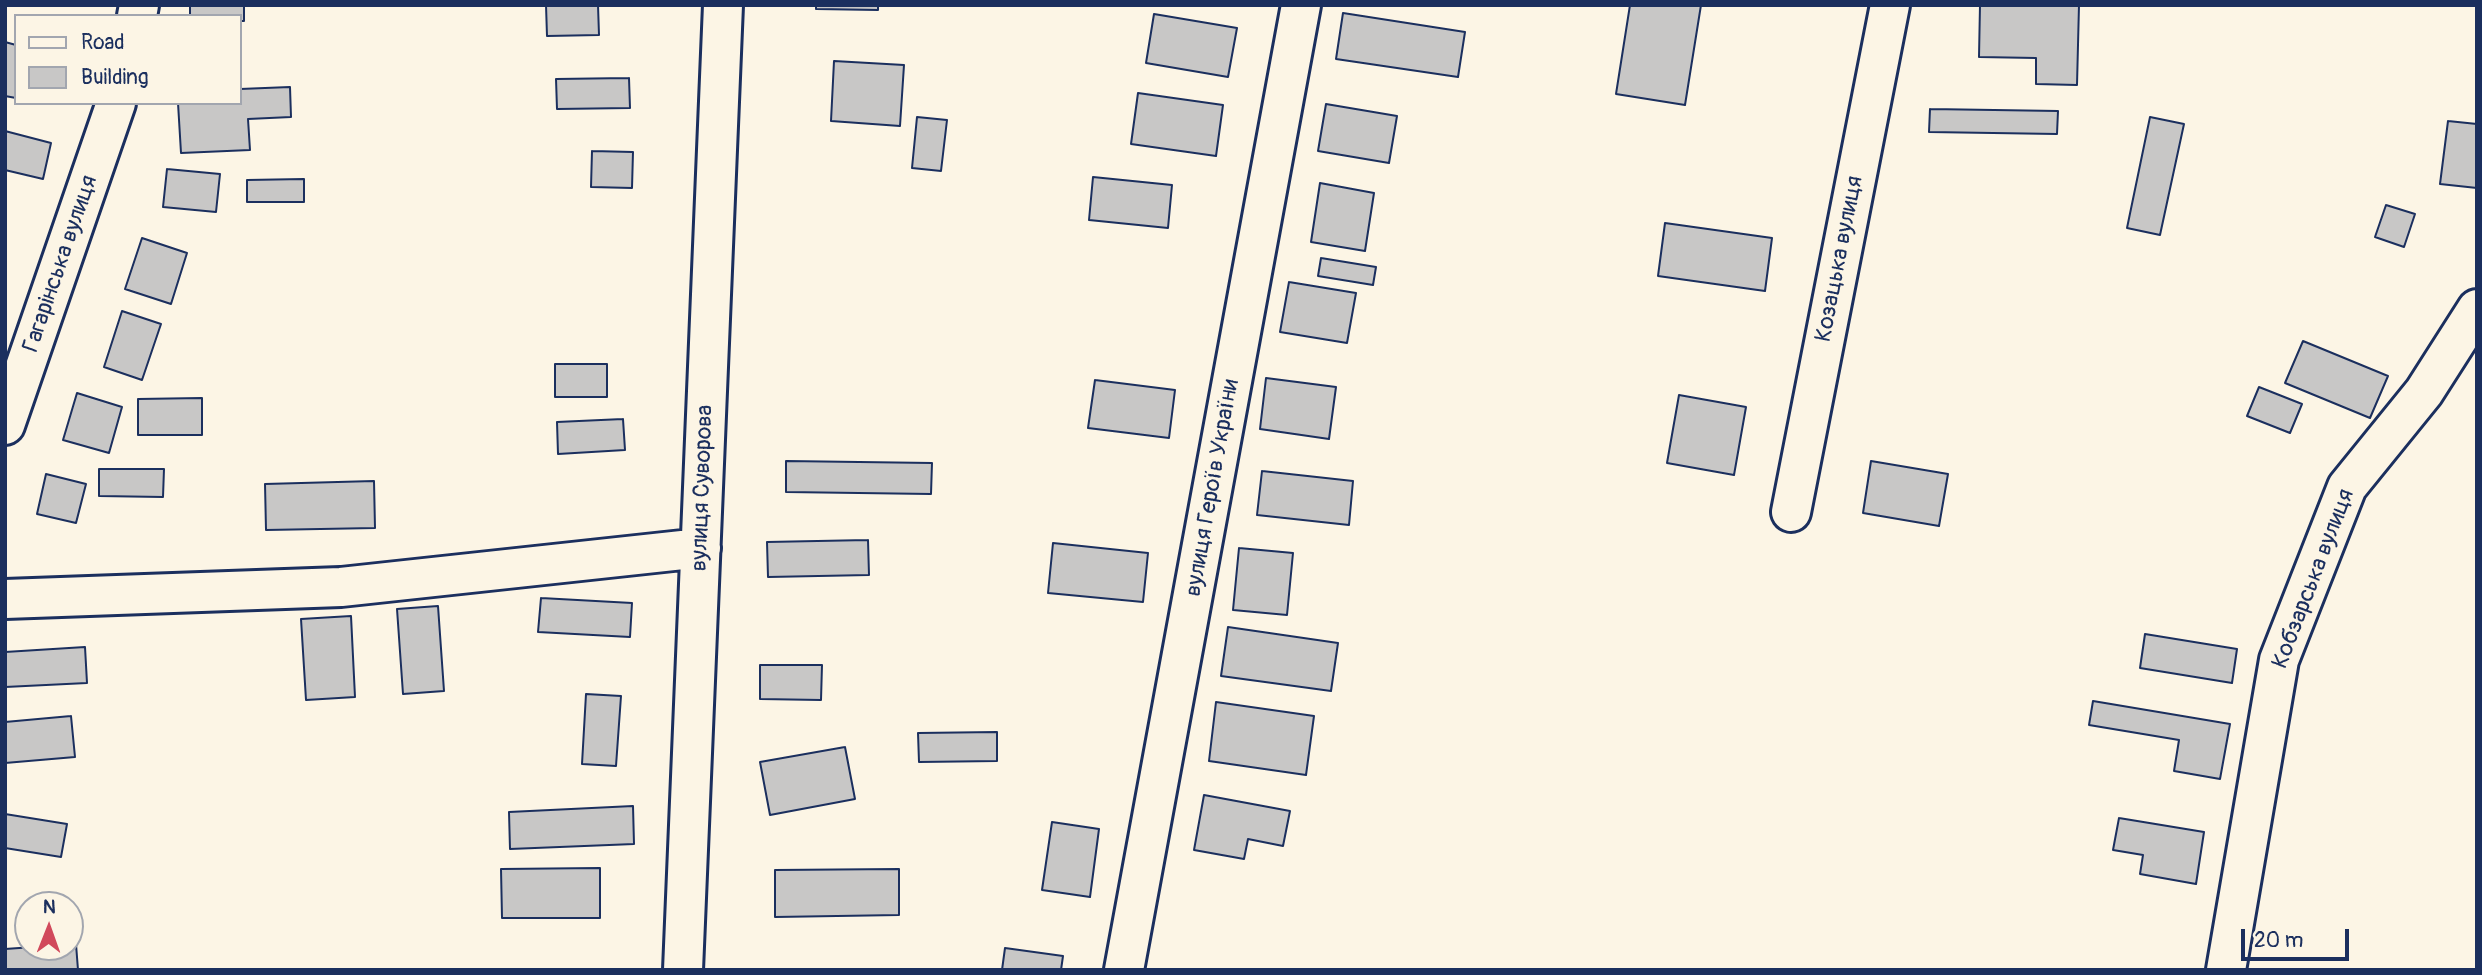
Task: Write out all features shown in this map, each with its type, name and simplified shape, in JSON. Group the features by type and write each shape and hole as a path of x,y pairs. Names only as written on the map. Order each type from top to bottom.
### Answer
{"street":[{"name":"вулиця Суворова","path":"683,970 723,5"},
{"name":"вулиця Героїв України","path":"1124,970 1301,5"},
{"name":"Козацька вулиця","path":"1791,512 1889,5"},
{"name":"Гагарінська вулиця","path":"5,425 115,105"},
{"name":"Кобзарська вулиця","path":"2225,970 2279,660 2347,487 2424,392 2477,309"},
{"path":"5,599 341,587 701,548"}],"building":[{"path":"190,5 244,5 244,21 242,14 190,14"},
{"path":"546,5 598,5 599,35 547,36"},
{"path":"816,5 878,5 878,10 816,9"},
{"path":"1630,5 1701,5 1685,105 1616,94"},
{"path":"1980,5 2079,5 2077,85 2036,84 2036,58 1979,57"},
{"path":"1343,13 1465,32 1458,77 1336,59"},
{"path":"1154,14 1237,28 1228,77 1146,63"},
{"path":"5,42 14,44 14,98 5,96"},
{"path":"834,61 904,65 900,126 831,121"},
{"path":"629,78 630,108 557,109 556,79"},
{"path":"290,87 291,117 248,119 250,150 181,153 178,105 242,105 242,89"},
{"path":"1138,93 1223,105 1216,156 1131,144"},
{"path":"1326,104 1397,116 1389,163 1318,151"},
{"path":"1930,109 2058,111 2057,134 1929,132"},
{"path":"917,117 947,120 941,171 912,168"},
{"path":"2150,117 2184,124 2160,235 2127,228"},
{"path":"2448,121 2477,124 2477,188 2440,184"},
{"path":"5,131 51,143 43,179 5,170"},
{"path":"592,151 633,152 632,188 591,187"},
{"path":"167,169 220,174 216,212 163,207"},
{"path":"1093,177 1172,185 1168,228 1089,220"},
{"path":"304,179 304,202 247,202 247,180"},
{"path":"1320,183 1374,193 1365,251 1311,242"},
{"path":"2386,205 2415,214 2404,247 2375,237"},
{"path":"1665,223 1772,238 1765,291 1658,276"},
{"path":"142,238 187,253 171,304 125,289"},
{"path":"1321,258 1376,267 1373,285 1318,276"},
{"path":"1289,282 1356,293 1347,343 1280,332"},
{"path":"122,311 161,324 142,380 104,367"},
{"path":"2303,341 2388,376 2370,418 2285,383"},
{"path":"555,364 607,364 607,397 555,397"},
{"path":"1266,378 1336,387 1329,439 1260,429"},
{"path":"1095,380 1175,390 1169,438 1088,428"},
{"path":"2259,387 2302,404 2290,433 2247,416"},
{"path":"77,393 122,407 109,453 63,440"},
{"path":"1679,395 1746,407 1734,475 1667,463"},
{"path":"202,398 202,435 138,435 138,399"},
{"path":"623,419 625,450 558,454 557,422"},
{"path":"786,461 932,463 931,494 786,492"},
{"path":"1871,461 1948,474 1939,526 1863,513"},
{"path":"99,469 164,469 163,497 99,496"},
{"path":"1262,471 1353,481 1349,525 1257,515"},
{"path":"46,474 86,484 76,523 37,514"},
{"path":"374,481 375,528 266,530 265,484"},
{"path":"868,540 869,575 768,577 767,542"},
{"path":"1053,543 1148,553 1143,602 1048,593"},
{"path":"1239,548 1293,553 1287,615 1233,610"},
{"path":"541,598 632,603 630,637 538,632"},
{"path":"438,606 444,691 403,694 397,609"},
{"path":"351,616 355,697 306,700 301,619"},
{"path":"1228,627 1338,643 1331,691 1221,676"},
{"path":"2145,634 2237,649 2232,683 2140,668"},
{"path":"85,647 87,683 5,687 5,652"},
{"path":"760,665 822,665 821,700 760,699"},
{"path":"586,694 621,696 616,766 582,764"},
{"path":"2093,701 2230,724 2220,779 2174,771 2179,740 2089,725"},
{"path":"1216,702 1314,716 1306,775 1209,761"},
{"path":"71,716 75,757 5,763 5,722"},
{"path":"997,732 997,761 919,762 918,733"},
{"path":"845,747 855,799 770,815 760,762"},
{"path":"1204,795 1290,811 1283,846 1248,839 1244,859 1194,850"},
{"path":"633,806 634,844 510,849 509,812"},
{"path":"5,814 67,824 61,857 5,848"},
{"path":"2119,818 2204,832 2196,884 2140,874 2143,855 2113,850"},
{"path":"1052,822 1099,829 1090,897 1042,890"},
{"path":"600,868 600,918 502,918 501,869"},
{"path":"899,869 899,915 775,917 775,870"},
{"path":"14,948 14,961 77,961 78,970 5,970 5,949"},
{"path":"1005,948 1063,956 1061,970 1002,970"}]}
